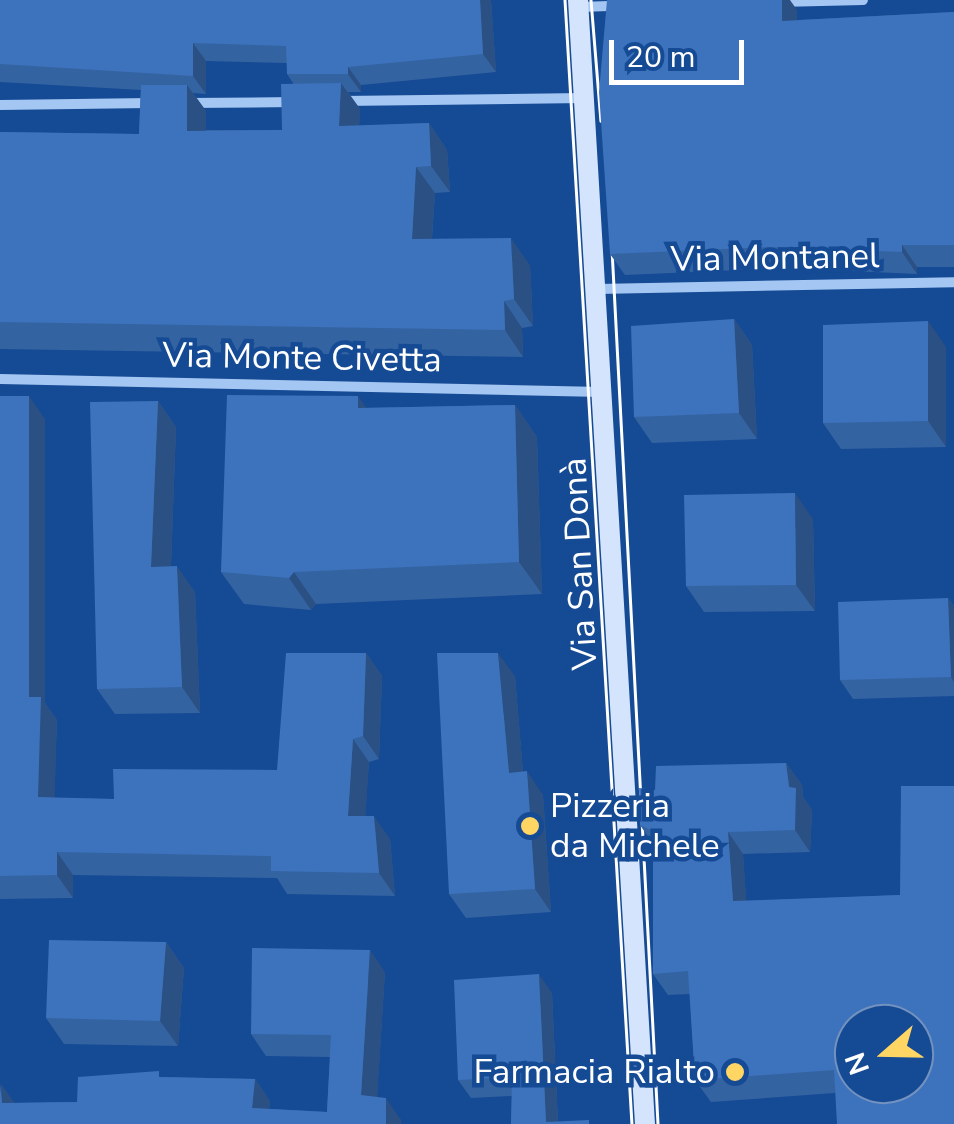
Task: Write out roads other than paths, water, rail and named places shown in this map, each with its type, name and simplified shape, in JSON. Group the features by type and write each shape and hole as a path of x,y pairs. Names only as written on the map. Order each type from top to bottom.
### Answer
{"street":[{"path":"766,2 864,0"},
{"path":"578,3 630,6"},
{"name":"Via San Donà","path":"578,3 645,1124"},
{"path":"335,101 586,98"},
{"path":"178,103 316,102"},
{"path":"0,105 158,104"},
{"name":"Via Montanel","path":"597,289 954,282"},
{"name":"Via Monte Civetta","path":"0,379 603,392"}],"tram line":[{"path":"565,0 632,1124"},
{"path":"591,0 601,121"},
{"path":"611,230 658,1124"}],"place":[{"name":"Pizzeria da Michele","path":"530,826"},
{"name":"Farmacia Rialto","path":"735,1072"}]}
